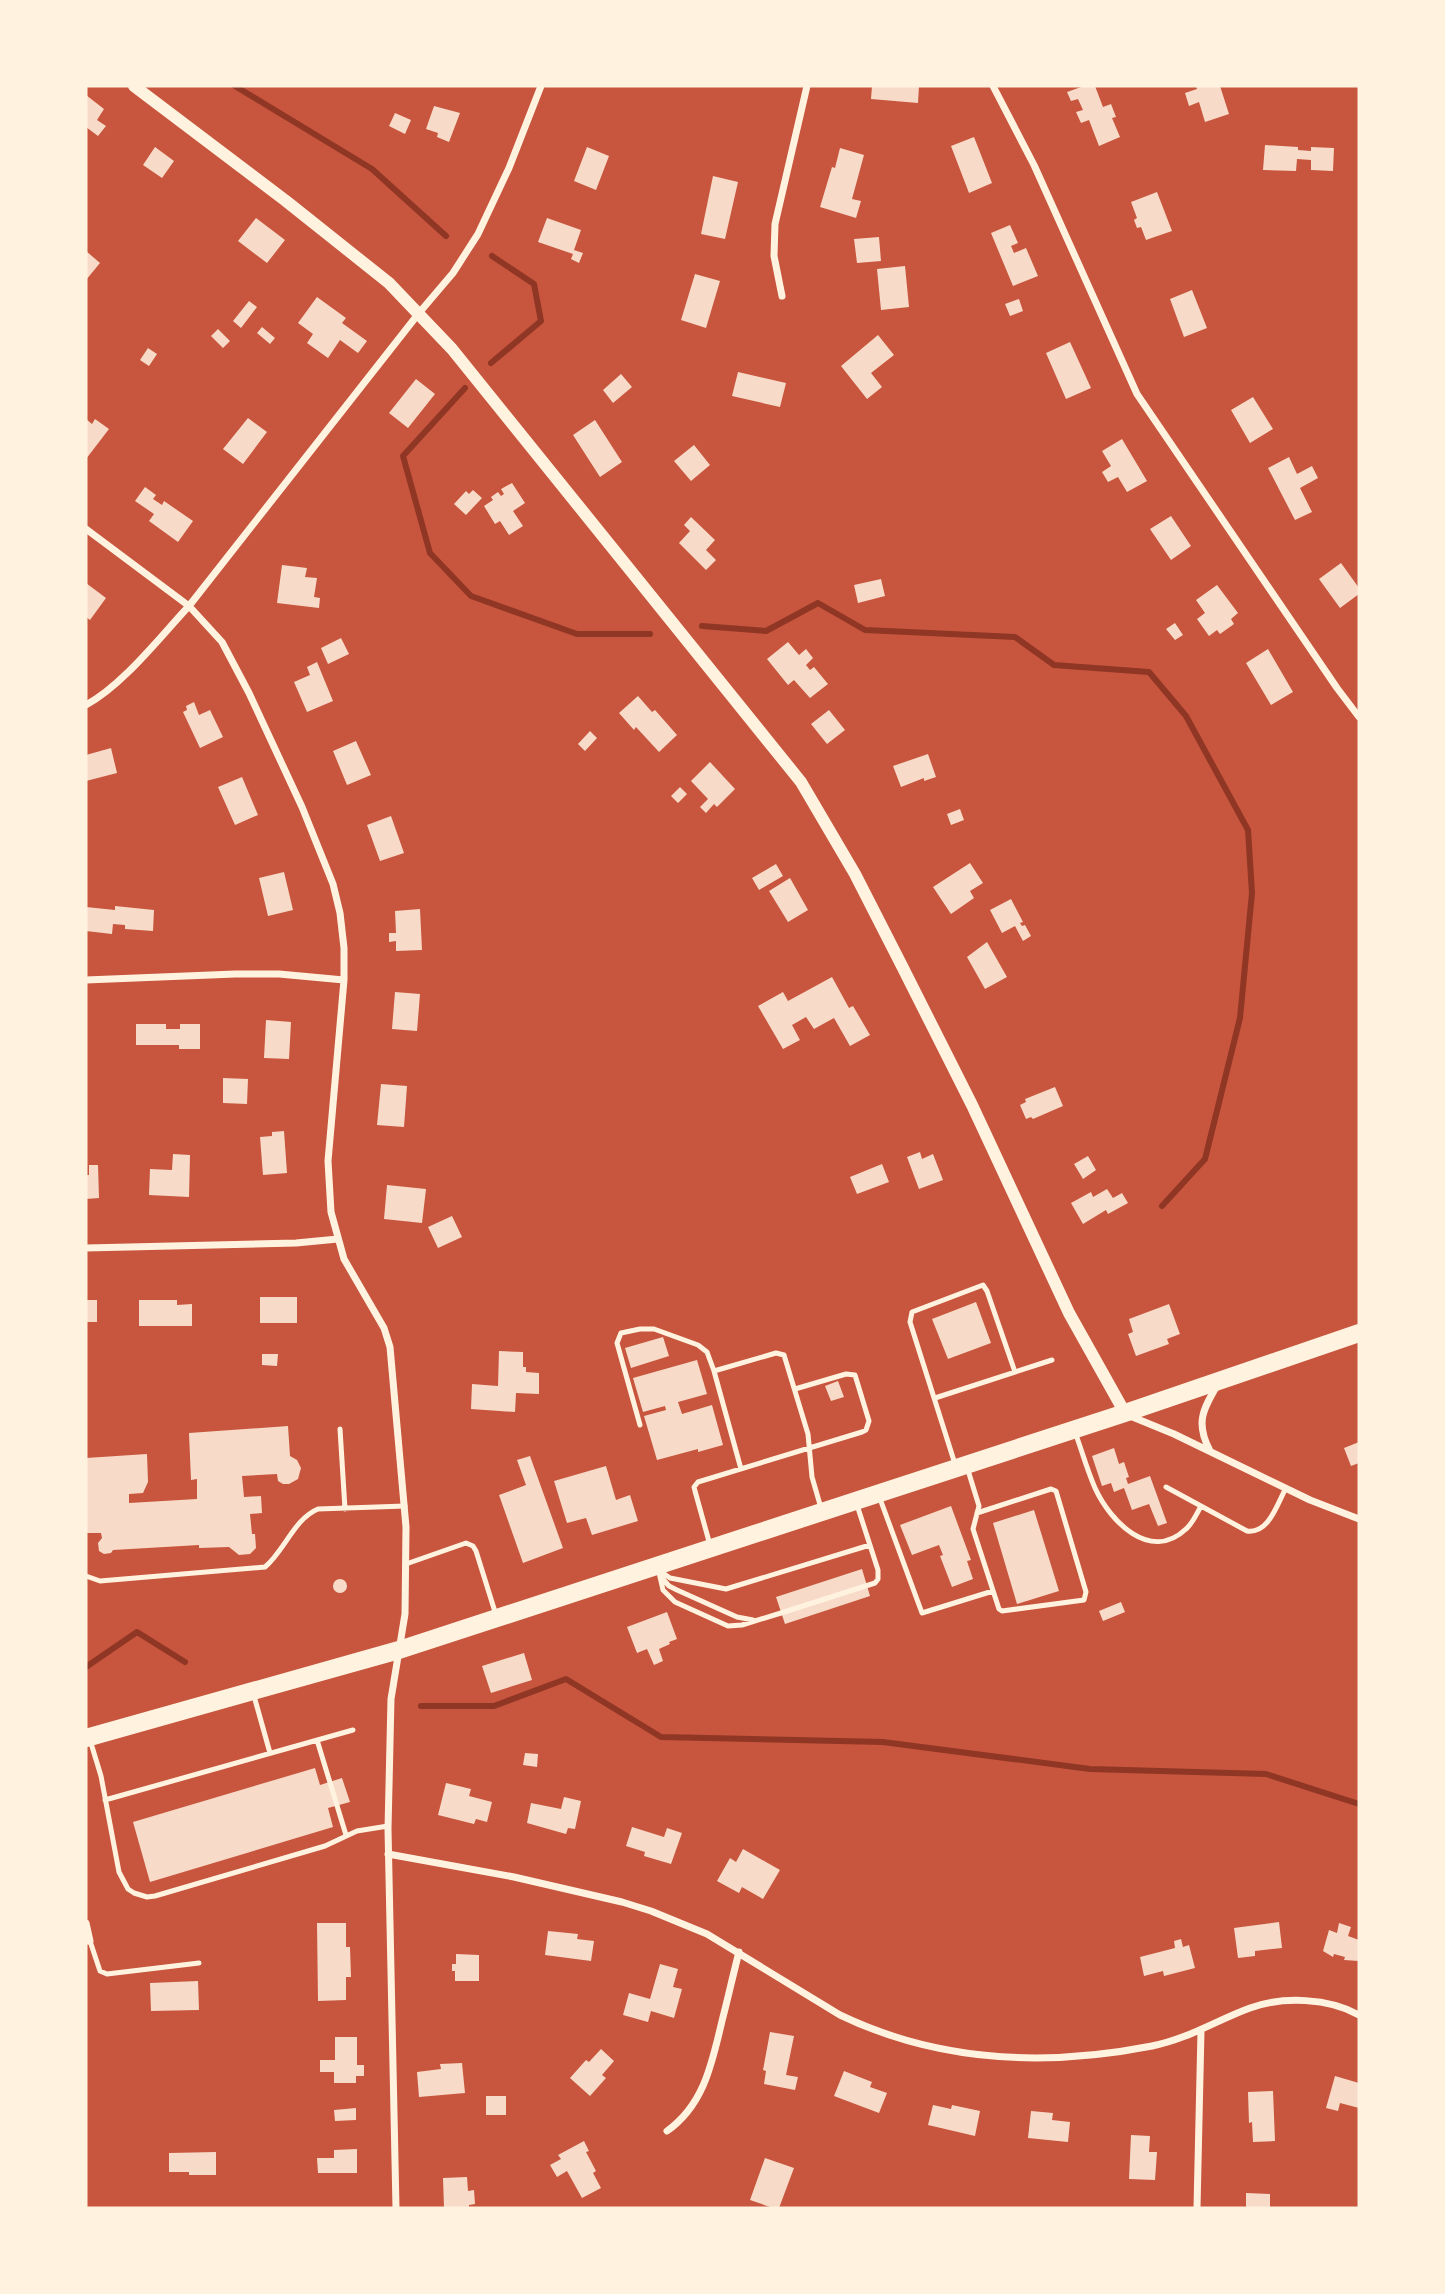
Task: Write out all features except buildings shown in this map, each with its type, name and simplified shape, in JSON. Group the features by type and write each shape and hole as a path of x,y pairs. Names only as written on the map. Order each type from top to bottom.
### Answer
{"main road":[{"path":"87,1738 399,1650 1125,1413 1359,1333"}],"street":[{"path":"134,86 389,283 419,313 452,349 801,782 826,821 887,936 972,1105 1069,1313 1125,1413 1359,1519"},
{"path":"86,705 117,681 188,606 453,273 478,234 509,168 541,86"},
{"path":"782,296 774,256 775,225 807,86"},
{"path":"993,86 1034,165 1137,394 1356,706 1359,717"},
{"path":"86,529 188,606 209,626 228,654 257,709 302,807 333,884 340,913 344,980 328,1161 331,1212 344,1259 384,1328 390,1348 405,1506 405,1614 391,1699 388,1826 396,2208"},
{"path":"86,980 279,974 344,980"},
{"path":"86,1248 296,1243 338,1239"},
{"path":"1211,1451 1202,1429 1203,1416 1206,1404 1220,1380"},
{"path":"388,1854 514,1877 622,1902 675,1920 707,1934 829,2008 864,2026 946,2051 1026,2059 1077,2057 1154,2046 1201,2031 1253,2007 1279,2002 1309,2001 1359,2015"},
{"path":"86,1923 88,1941"},
{"path":"667,2131 684,2117 711,2068 739,1952"},
{"path":"1197,2208 1201,2031"}],"lane":[{"path":"977,1513 1051,1489 1056,1491 1086,1592 1084,1600 1002,1611 999,1609 974,1529 977,1513 979,1506 935,1398 910,1322 912,1312 983,1285 1015,1372"},
{"path":"640,1425 617,1343 621,1334 654,1329 698,1345 707,1352 741,1469"},
{"path":"714,1371 779,1353 786,1358 808,1434 812,1477 822,1511"},
{"path":"935,1398 1052,1360"},
{"path":"711,1548 694,1487 698,1482 866,1430 869,1421 855,1375 846,1374 795,1389"},
{"path":"340,1429 345,1509"},
{"path":"1074,1429 1094,1487 1114,1517 1130,1532 1145,1541 1155,1542 1174,1537 1187,1528 1201,1506"},
{"path":"1166,1487 1247,1531 1264,1527 1286,1488"},
{"path":"878,1493 922,1613 993,1591"},
{"path":"658,1565 663,1590 675,1602 721,1625 735,1626 757,1620 875,1583 878,1574 856,1500"},
{"path":"86,1576 100,1581 265,1567 275,1559 307,1514 318,1509 405,1506"},
{"path":"406,1564 466,1543 470,1544 476,1551 497,1618"},
{"path":"658,1565 662,1574 670,1578 726,1589 870,1545"},
{"path":"658,1565 662,1578 669,1586 737,1617 757,1620"},
{"path":"253,1691 270,1754"},
{"path":"105,1800 353,1730"},
{"path":"87,1738 101,1776 119,1872 128,1889 147,1897 317,1849 363,1829 388,1826"},
{"path":"317,1740 346,1835"},
{"path":"88,1941 100,1971 107,1974 199,1963"}],"waterway":[{"path":"235,86 372,169 446,236"},
{"path":"491,363 541,321 534,284 492,256"},
{"path":"465,388 403,456 430,553 471,596 577,634 650,634"},
{"path":"702,626 766,631 818,603 865,630 1015,637 1054,665 1149,672 1186,716 1248,830 1252,893 1240,1018 1205,1159 1162,1206"},
{"path":"86,1667 137,1632 185,1662"},
{"path":"421,1706 494,1706 566,1679 661,1737 883,1742 1090,1769 1266,1774 1359,1804"}]}
